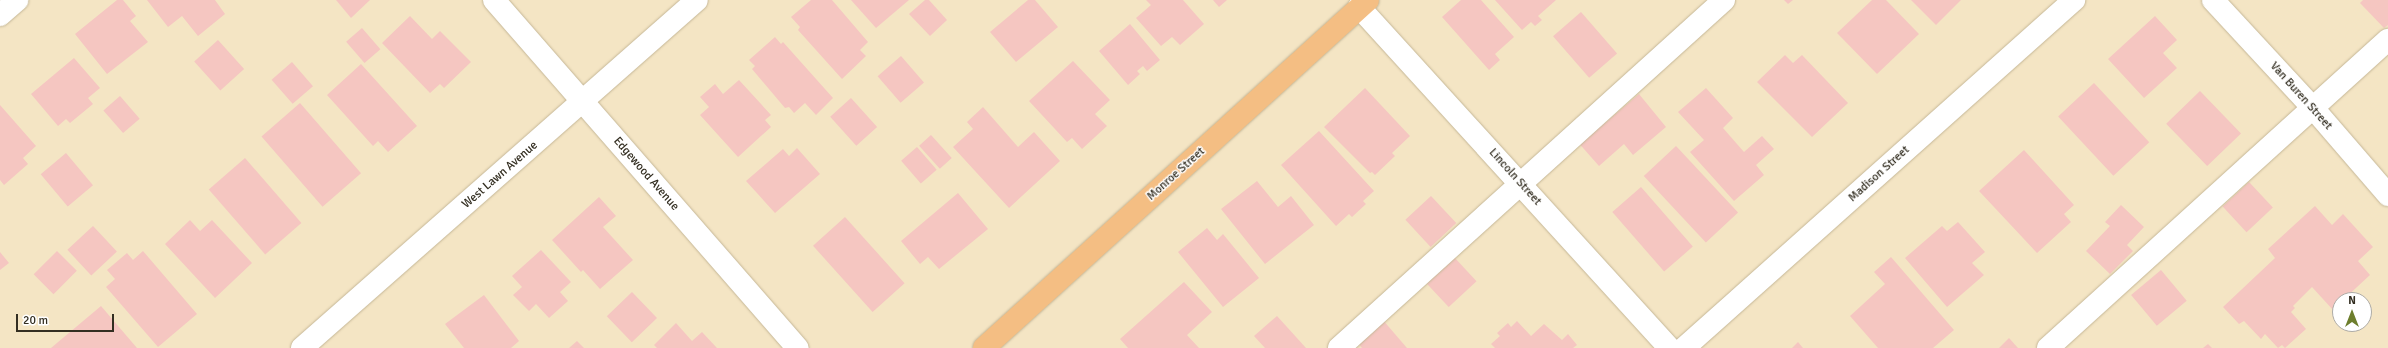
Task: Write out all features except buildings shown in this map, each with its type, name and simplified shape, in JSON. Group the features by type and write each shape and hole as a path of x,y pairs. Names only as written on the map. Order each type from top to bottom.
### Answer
{"main road":[{"name":"Monroe Street","path":"984,348 1364,4"}],"street":[{"path":"0,15 17,0"},
{"name":"Edgewood Avenue","path":"494,0 584,101 798,348"},
{"name":"West Lawn Avenue","path":"302,348 697,0"},
{"path":"1339,348 1724,0"},
{"name":"Madison Street","path":"1684,348 2074,0"},
{"name":"Van Buren Street","path":"2213,0 2313,108 2388,195"},
{"name":"Lincoln Street","path":"1364,4 1521,183 1669,348"},
{"path":"2048,348 2388,40"}]}
